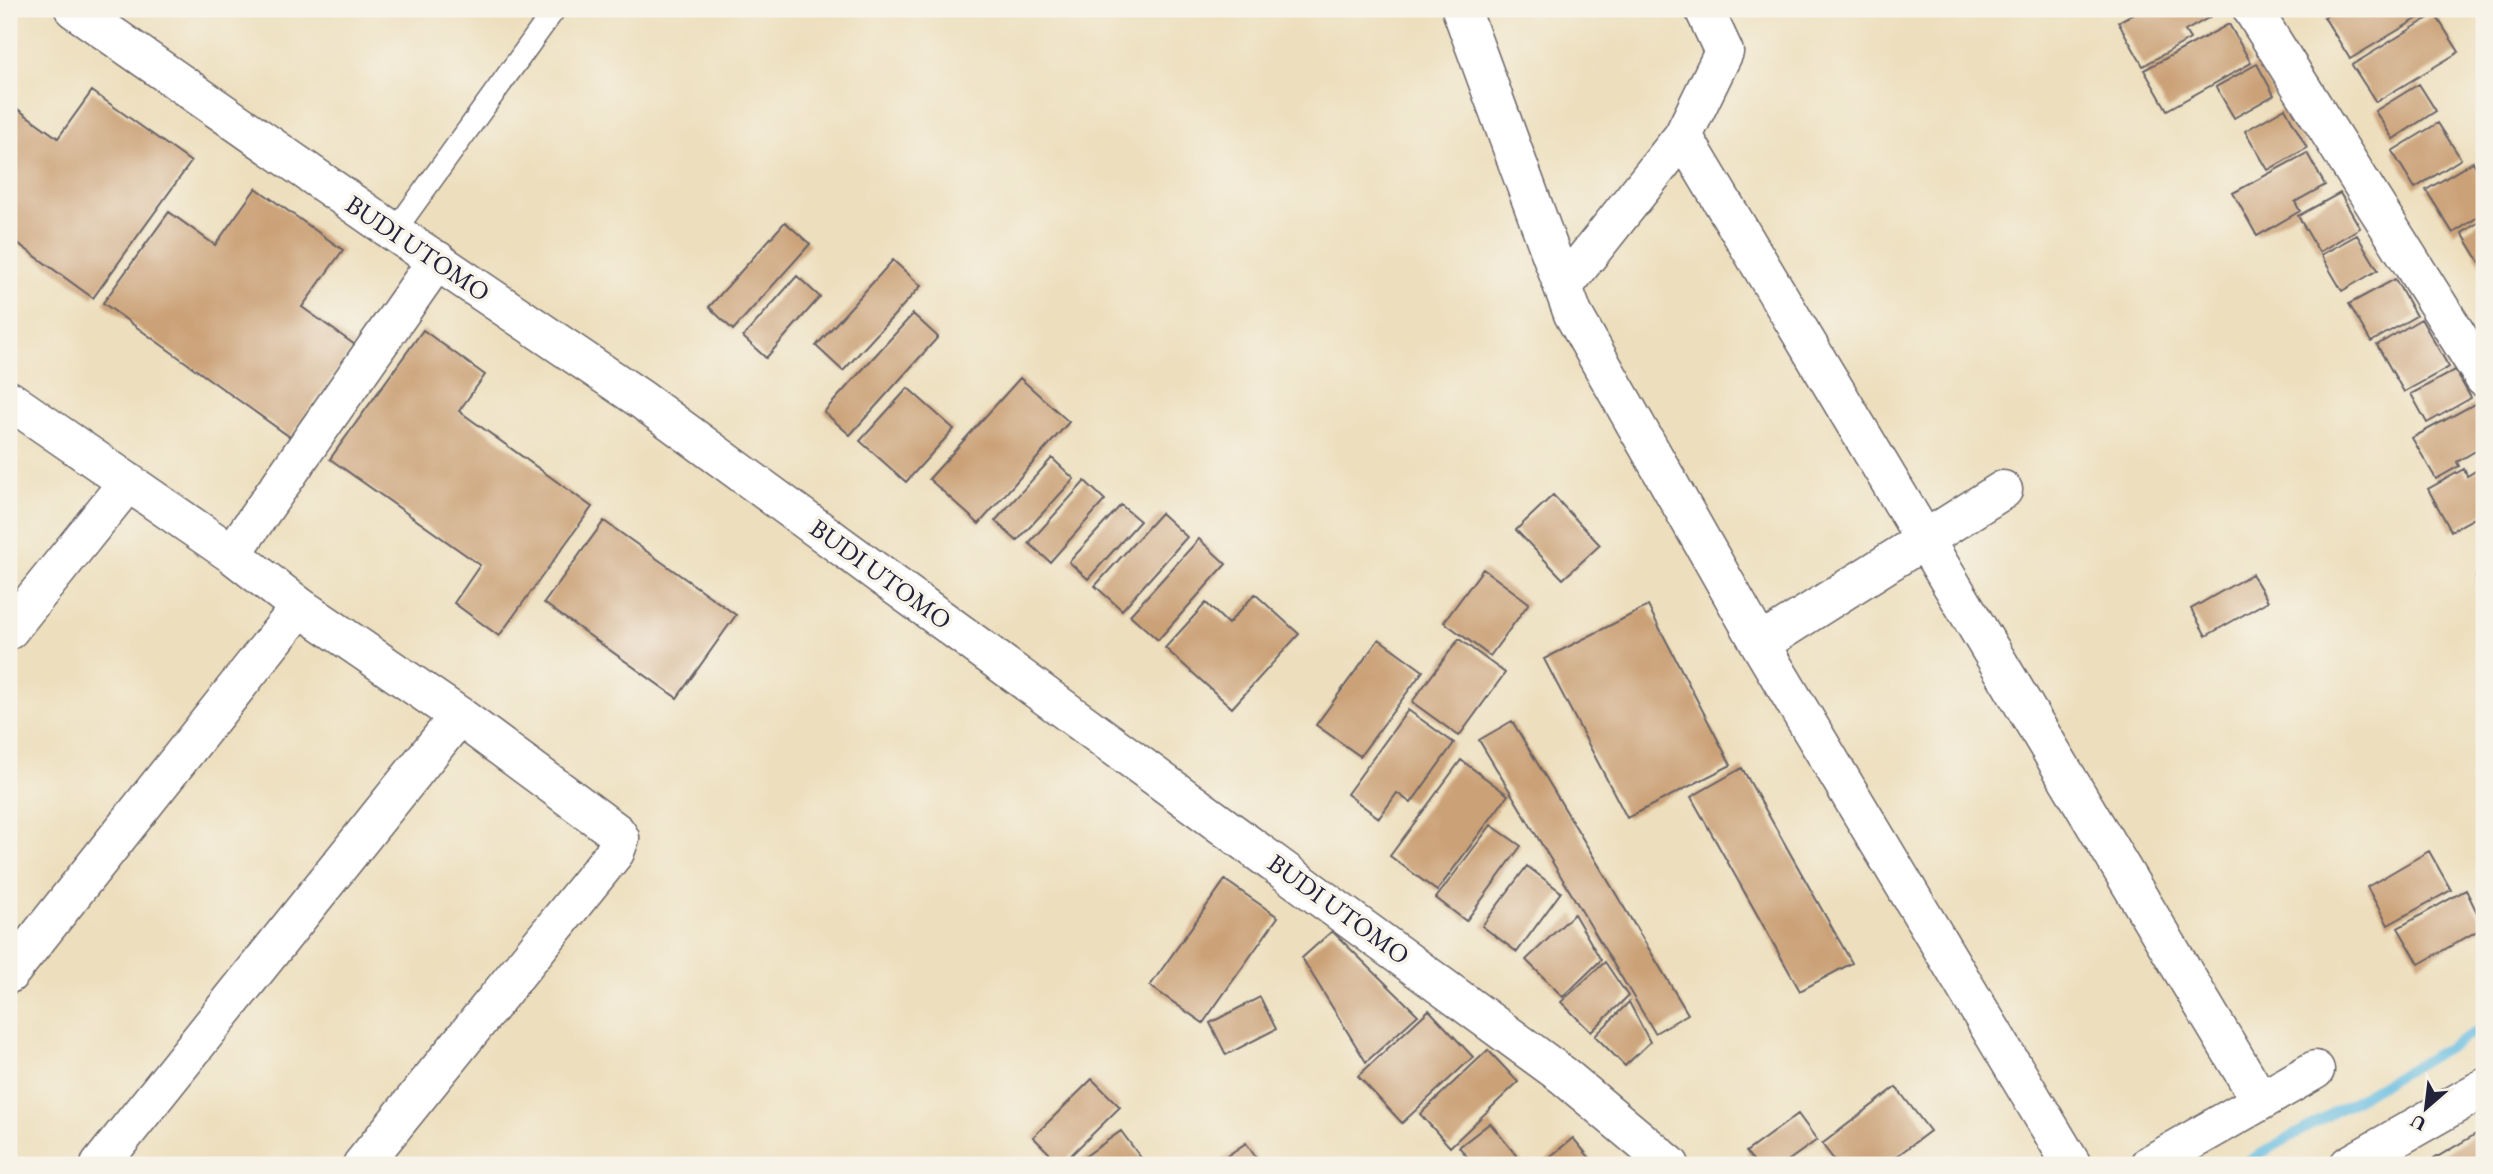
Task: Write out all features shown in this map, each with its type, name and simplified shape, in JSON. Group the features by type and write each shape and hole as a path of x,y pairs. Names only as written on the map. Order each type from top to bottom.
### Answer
{"street":[{"name":"BUDI UTOMO","path":"74,9 653,408 1352,918 1564,1076 1670,1165"},
{"path":"1461,9 1573,314 1760,644 2072,1165"},
{"path":"1563,287 1682,136 1724,52 1704,9"},
{"path":"2252,9 2484,378"},
{"path":"1682,136 2260,1100"},
{"path":"232,554 437,260"},
{"path":"9,401 232,554 300,607 459,716 616,832 620,838 615,852 362,1165"},
{"path":"9,630 128,482"},
{"path":"1760,644 2003,490"},
{"path":"9,974 300,607"},
{"path":"100,1165 459,716"},
{"path":"2167,1161 2260,1100 2315,1070"},
{"path":"2350,1165 2391,1155 2484,1088"}],"lane":[{"path":"394,232 555,9"}],"building":[{"path":"2142,9 2215,9 2217,13 2185,31 2190,39 2143,66 2118,22"},
{"path":"2337,9 2422,9 2425,14 2350,59 2324,17"},
{"path":"2435,14 2459,52 2376,102 2352,65"},
{"path":"2229,24 2251,63 2167,110 2144,70"},
{"path":"2257,64 2274,95 2234,118 2216,87"},
{"path":"2419,84 2436,111 2393,139 2375,111"},
{"path":"92,91 191,162 93,298 9,237 9,103 58,138"},
{"path":"2285,108 2307,148 2268,170 2245,131"},
{"path":"2438,123 2461,159 2415,188 2392,151"},
{"path":"2307,153 2325,185 2295,202 2300,211 2257,236 2233,193"},
{"path":"2473,162 2484,181 2484,213 2453,233 2426,190"},
{"path":"256,188 343,250 302,307 355,345 290,437 103,303 169,212 215,245"},
{"path":"2340,193 2360,228 2319,252 2298,216"},
{"path":"2484,219 2484,269 2462,233"},
{"path":"785,222 810,244 733,330 709,307"},
{"path":"2357,235 2378,270 2342,291 2321,255"},
{"path":"893,260 921,286 843,371 816,346"},
{"path":"797,276 820,297 766,358 743,337"},
{"path":"2395,279 2416,316 2371,342 2349,304"},
{"path":"913,314 938,337 850,435 824,412"},
{"path":"2421,319 2449,367 2404,392 2377,345"},
{"path":"423,330 485,375 459,411 592,507 499,636 454,603 480,565 330,459"},
{"path":"2455,370 2471,398 2427,423 2411,394"},
{"path":"1020,378 1069,422 979,524 929,479"},
{"path":"908,388 954,429 906,482 860,441"},
{"path":"2476,403 2484,418 2484,446 2457,462 2459,466 2436,479 2412,438"},
{"path":"1052,458 1074,479 1017,541 995,521"},
{"path":"2484,466 2484,513 2451,531 2428,489 2464,469 2467,476"},
{"path":"1085,481 1105,500 1050,562 1029,543"},
{"path":"1553,495 1600,545 1563,579 1516,530"},
{"path":"1121,505 1140,521 1088,579 1069,562"},
{"path":"1161,513 1187,537 1122,610 1095,586"},
{"path":"604,521 736,615 677,698 544,603"},
{"path":"1199,539 1226,564 1158,640 1130,615"},
{"path":"1483,569 1529,603 1490,656 1444,622"},
{"path":"2484,573 2484,592 2476,577"},
{"path":"2252,574 2268,601 2206,636 2191,609"},
{"path":"1255,594 1299,634 1232,708 1165,648 1206,603 1228,624"},
{"path":"1648,606 1731,765 1627,818 1544,659"},
{"path":"1379,639 1423,671 1360,756 1316,725"},
{"path":"1459,639 1505,673 1459,736 1412,702"},
{"path":"1408,710 1454,743 1411,803 1397,793 1379,818 1347,794"},
{"path":"1512,721 1688,1014 1655,1033 1479,740"},
{"path":"1461,760 1508,795 1437,891 1390,856"},
{"path":"1742,768 1852,963 1800,991 1691,797"},
{"path":"1491,825 1521,846 1466,921 1436,898"},
{"path":"2429,851 2451,890 2388,925 2367,887"},
{"path":"1527,866 1561,892 1517,952 1482,926"},
{"path":"1225,880 1278,917 1203,1023 1150,986"},
{"path":"2466,890 2484,927 2419,964 2398,928"},
{"path":"1574,914 1601,960 1563,997 1526,960"},
{"path":"1332,931 1418,1015 1366,1062 1302,958"},
{"path":"1605,962 1628,996 1591,1032 1561,1002"},
{"path":"1260,997 1276,1029 1226,1055 1210,1023"},
{"path":"1629,1002 1650,1042 1625,1066 1595,1036"},
{"path":"1429,1010 1473,1057 1402,1123 1358,1076"},
{"path":"1488,1050 1518,1082 1450,1147 1420,1114"},
{"path":"1092,1079 1120,1107 1061,1165 1033,1137"},
{"path":"1896,1087 1930,1131 1885,1165 1838,1165 1822,1144"},
{"path":"1798,1114 1817,1140 1782,1165 1757,1165 1746,1152"},
{"path":"1490,1123 1524,1165 1474,1165 1459,1147"},
{"path":"1121,1131 1144,1162 1141,1165 1073,1165"},
{"path":"2481,1131 2484,1136 2484,1165 2437,1165 2434,1159"},
{"path":"1573,1138 1594,1163 1540,1165"},
{"path":"1246,1143 1261,1165 1214,1165"}],"waterway":[{"path":"2241,1165 2484,1027"}]}
